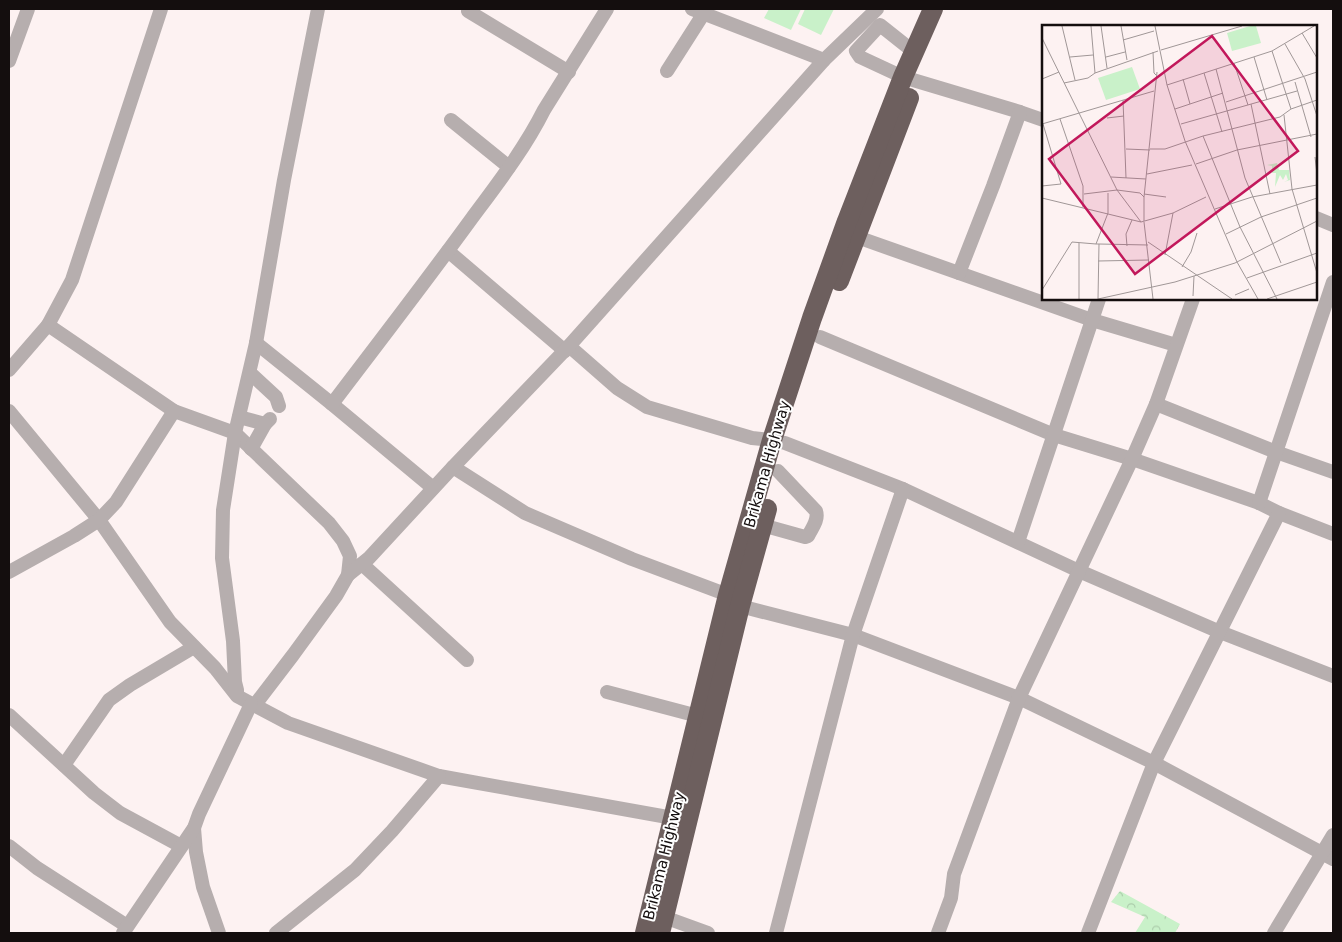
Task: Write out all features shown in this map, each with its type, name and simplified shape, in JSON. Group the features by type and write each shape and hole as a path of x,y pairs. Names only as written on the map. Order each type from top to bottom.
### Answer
{"highway":[{"name":"Brikama Highway","path":"645,933 698,716 734,601 812,318 847,221 909,79 914,52 935,9"},
{"name":"Brikama Highway","path":"756,523 778,471 779,442 857,236 909,79 935,9"},
{"name":"Brikama Highway","path":"662,925 734,601"}],"street":[{"path":"9,61 28,9"},
{"path":"9,370 48,325 72,280 161,9"},
{"path":"237,696 234,682 233,641 222,558 223,510 235,433 250,374 284,180 318,9"},
{"path":"332,404 448,251 536,127 544,110 607,9"},
{"path":"468,11 569,72"},
{"path":"667,71 698,11 824,60"},
{"path":"876,17 914,52"},
{"path":"876,17 858,49 857,54 860,57 909,79 1042,120"},
{"path":"9,846 125,930 194,828 199,814 253,705 294,655 348,576 362,564 567,349 824,60 876,17"},
{"path":"959,273 1020,112"},
{"path":"451,120 508,167"},
{"path":"1317,218 1333,225"},
{"path":"857,236 1092,320 1176,345"},
{"path":"448,251 567,349 617,388 647,408 752,438 779,442 903,488 1079,570 1220,632 1333,676"},
{"path":"1259,503 1333,282"},
{"path":"1018,542 1099,300"},
{"path":"938,933 951,898 954,874 1019,698 1156,404 1192,300"},
{"path":"48,325 174,411 235,433 329,523 343,541 350,556 348,576"},
{"path":"820,337 1054,435 1132,459 1259,503 1333,534"},
{"path":"256,343 433,488"},
{"path":"250,374 276,397 279,406"},
{"path":"1156,404 1276,452 1333,472"},
{"path":"9,411 99,520 170,622 215,668 237,696 288,723 439,776 673,818"},
{"path":"9,572 99,520 116,502 174,411"},
{"path":"239,417 268,421 251,449"},
{"path":"453,467 525,513 734,601 853,635 1019,698 1154,762 1328,857"},
{"path":"756,523 804,537 808,536 818,516 816,511 778,471"},
{"path":"776,933 853,635 903,488"},
{"path":"1088,933 1154,762 1279,513"},
{"path":"362,564 467,660"},
{"path":"64,765 109,700 130,685 194,647"},
{"path":"606,692 698,716"},
{"path":"9,715 94,793 120,813 181,846"},
{"path":"276,933 355,870 392,831 439,776"},
{"path":"194,828 196,852 203,887 219,933"},
{"path":"1274,933 1328,857 1333,836"},
{"path":"662,925 708,933"}],"green space":[{"path":"769,9 801,9 791,30 764,18"},
{"path":"805,9 834,9 821,35 798,24"},
{"path":"1120,891 1180,924 1175,933 1135,933 1145,917 1111,902"}]}
